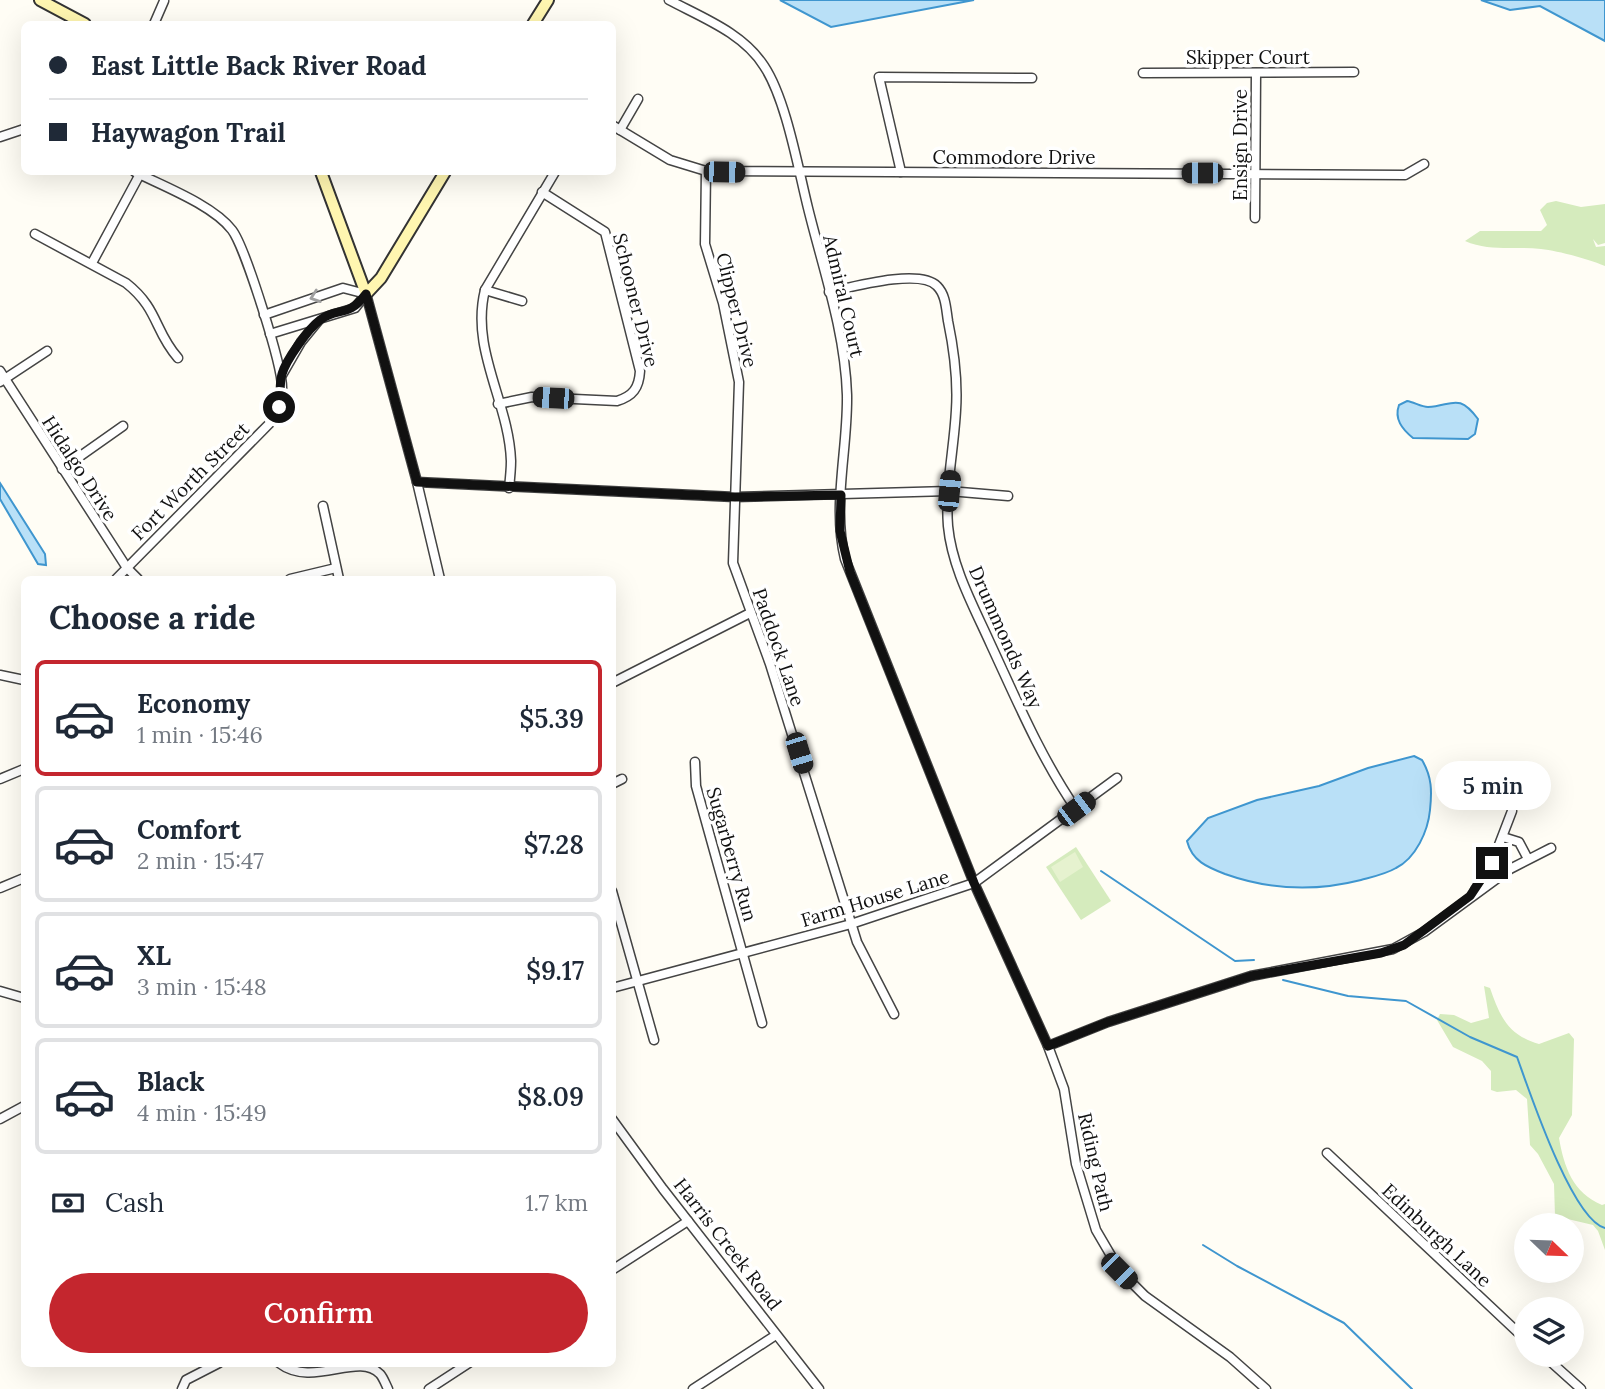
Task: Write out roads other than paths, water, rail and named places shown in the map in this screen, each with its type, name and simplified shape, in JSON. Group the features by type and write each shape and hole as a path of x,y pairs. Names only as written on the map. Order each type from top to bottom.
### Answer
{"street":[{"path":"535,21 548,0"},
{"path":"155,21 164,1"},
{"name":"Admiral Court","path":"669,1 724,28 751,49 773,82 840,335 846,376 847,421 840,531 845,559 974,883"},
{"path":"46,2 80,21"},
{"name":"Skipper Court","path":"1143,73 1354,72"},
{"name":"Ensign Drive","path":"1255,218 1256,73"},
{"path":"901,172 879,77 1032,78"},
{"path":"616,128 638,99"},
{"name":"Commodore Drive","path":"616,128 670,160 706,172 1405,174 1424,164"},
{"path":"0,136 21,130"},
{"name":"Clipper Drive","path":"706,172 705,244 723,303 739,382 735,497"},
{"path":"92,263 136,175"},
{"name":"Fort Worth Street","path":"119,576 269,424 279,407 282,391 282,375 270,334 233,230 213,212 141,175"},
{"path":"322,175 366,294 439,576"},
{"path":"270,334 355,308 381,278 443,175"},
{"path":"509,488 510,451 482,340 480,322 485,290 553,175"},
{"name":"Schooner Drive","path":"498,404 532,397 617,401 627,398 636,390 639,381 640,371 604,232 542,192"},
{"path":"34,234 126,283 143,298 156,316 165,343 178,358"},
{"name":"Drummonds Way","path":"829,292 912,279 929,281 939,287 948,321 956,382 957,408 948,526 953,555 963,583 1038,745 1076,809"},
{"path":"264,315 343,288 366,294"},
{"path":"485,290 522,301"},
{"path":"282,375 301,342 320,319"},
{"path":"2,377 47,351"},
{"name":"Hidalgo Drive","path":"2,377 127,568 135,576"},
{"path":"62,469 123,426"},
{"path":"417,482 735,497 949,491 1008,496"},
{"name":"Paddock Lane","path":"735,497 733,563 770,664 857,942 894,1014"},
{"path":"323,506 338,576"},
{"path":"303,576 336,568"},
{"path":"616,680 750,613"},
{"path":"0,675 21,679"},
{"name":"Sugarberry Run","path":"695,762 696,786 762,1023"},
{"path":"0,779 21,770"},
{"name":"Farm House Lane","path":"616,987 851,924 974,883 1117,778"},
{"path":"616,782 622,779"},
{"path":"1470,896 1492,863 1513,811"},
{"path":"1503,837 1519,842 1528,859"},
{"path":"1048,1046 1108,1022 1251,976 1393,949 1424,932 1470,896 1528,859 1551,848"},
{"path":"0,888 21,879"},
{"name":"Riding Path","path":"974,883 1048,1046 1064,1089 1076,1164 1096,1230 1119,1271 1145,1296 1230,1357 1266,1389"},
{"path":"616,905 654,1040"},
{"path":"0,991 21,997"},
{"path":"0,1119 21,1108"},
{"name":"Harris Creek Road","path":"616,1124 819,1389"},
{"name":"Edinburgh Lane","path":"1327,1153 1514,1329"},
{"path":"616,1267 688,1221"},
{"path":"693,1389 776,1335"},
{"path":"182,1389 186,1380 211,1367"},
{"path":"283,1367 296,1380 307,1383"},
{"path":"429,1389 463,1367"},
{"path":"1556,1367 1581,1389"},
{"path":"331,1381 361,1368 380,1374 388,1389"}],"water":[{"path":"780,0 974,0 831,27"},
{"path":"1481,0 1605,0 1605,41 1540,6 1510,10"},
{"path":"1407,401 1428,407 1460,403 1478,419 1475,434 1468,439 1413,438 1398,419 1399,405"},
{"path":"0,483 45,554 46,565 38,564 0,499"},
{"path":"1414,756 1422,760 1429,778 1429,818 1415,851 1403,863 1388,872 1344,884 1309,888 1275,886 1212,869 1196,858 1189,848 1187,841 1208,818 1257,800 1319,786 1368,768"}],"waterway":[{"path":"1101,871 1235,961 1254,960"},
{"path":"1283,980 1348,996 1406,1001 1470,1037 1517,1057 1541,1123 1566,1179 1592,1220 1605,1228"},
{"path":"1203,1245 1344,1323 1412,1389"}]}
